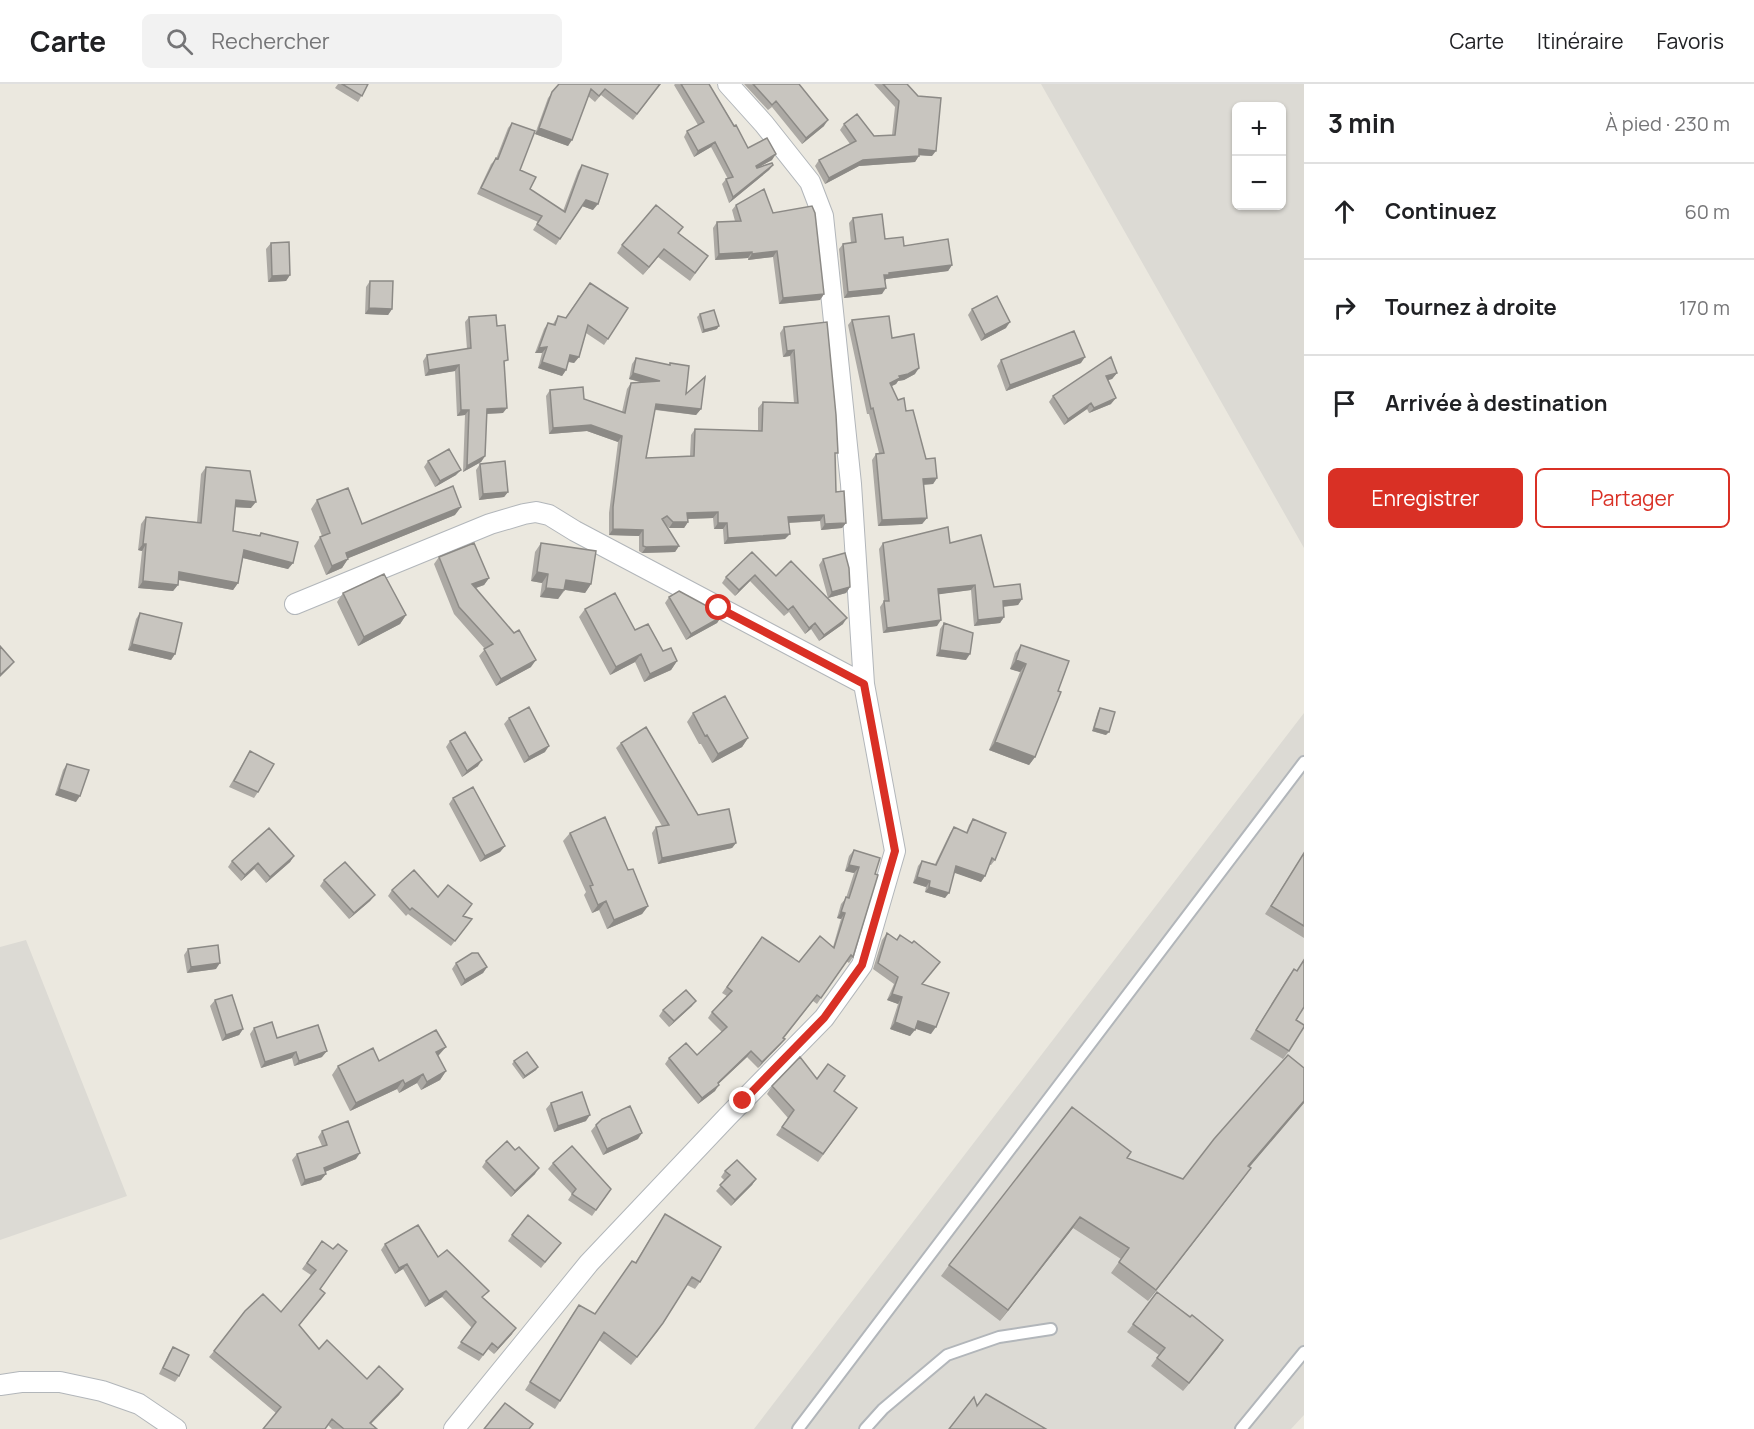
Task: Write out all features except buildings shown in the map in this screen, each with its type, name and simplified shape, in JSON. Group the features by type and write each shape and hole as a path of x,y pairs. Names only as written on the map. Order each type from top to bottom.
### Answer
{"street":[{"path":"454,1429 589,1263 824,1018 862,965 895,851 864,684 851,484 823,216 810,182 764,124 728,84"},
{"path":"296,604 490,524 536,512 549,515 574,531 864,684"},
{"path":"0,1385 21,1382 60,1382 102,1391 139,1404 176,1429"}],"lane":[{"path":"798,1429 1304,762"},
{"path":"865,1429 883,1409 947,1355 999,1337 1051,1329"},
{"path":"1241,1429 1304,1352"}],"shaded area":[{"path":"1041,84 1304,84 1304,548"},
{"path":"1304,713 1304,1415 1291,1429 754,1429"},
{"path":"26,940 127,1196 0,1240 0,947"}],"route":[{"path":"719,608 864,684 895,851 862,965 824,1018 743,1101"}]}
